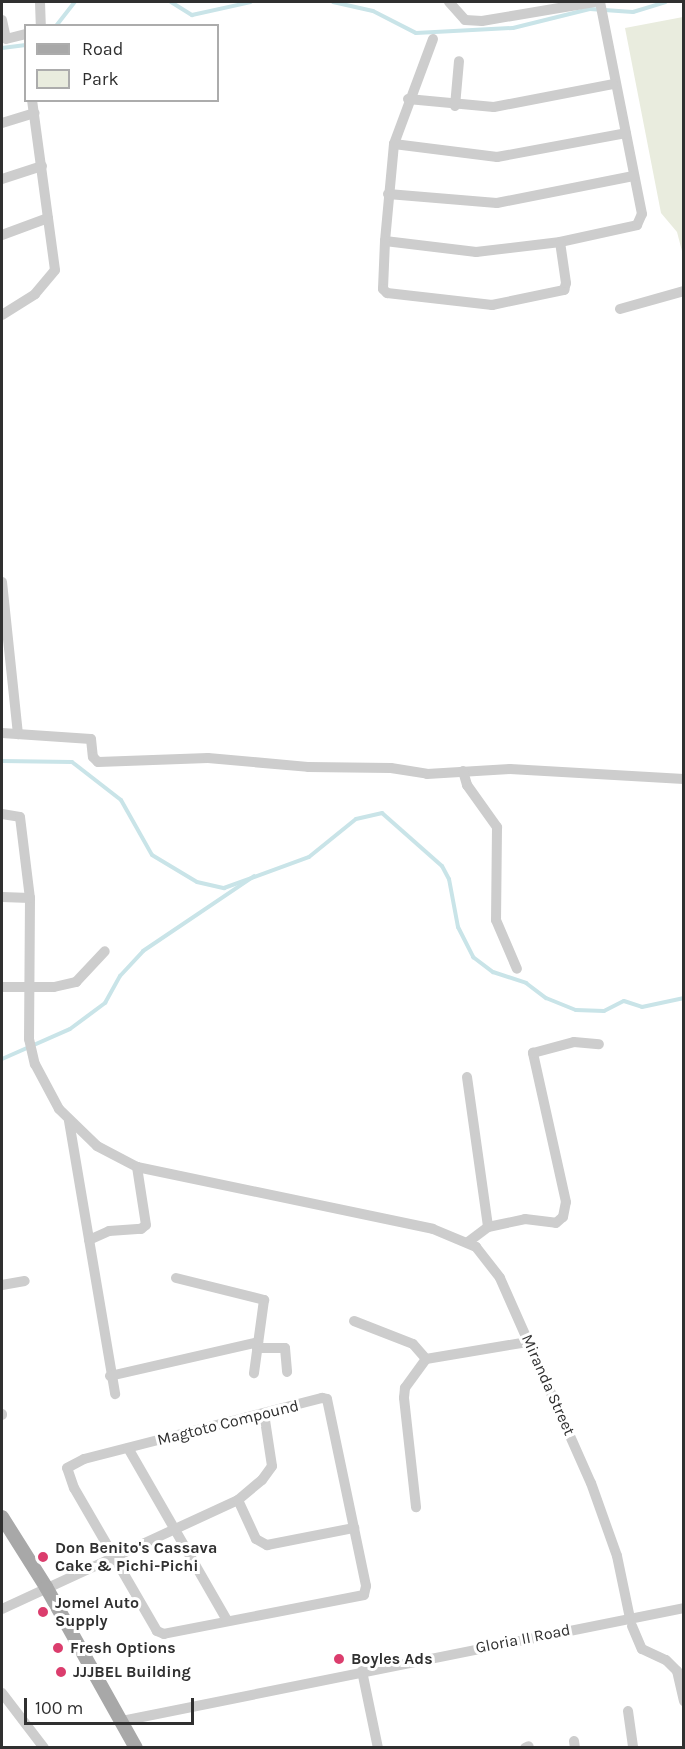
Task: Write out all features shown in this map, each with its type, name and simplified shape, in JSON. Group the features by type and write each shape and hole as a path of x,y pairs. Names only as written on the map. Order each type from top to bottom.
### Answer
{"main road":[{"path":"2,1517 46,1587 136,1748"}],"street":[{"path":"40,2 41,24"},
{"path":"385,241 476,252 560,242 637,225 642,214 614,84 605,23 598,3 551,5 482,21 465,20 449,2"},
{"path":"2,20 6,39 24,34"},
{"path":"434,39 408,99 394,144 388,194 383,289 387,293 492,305 560,294 566,283 560,242"},
{"path":"455,106 459,61"},
{"path":"408,99 455,106 494,107 614,84"},
{"path":"2,315 34,294 53,276 42,166 32,102"},
{"path":"2,123 34,113"},
{"path":"394,144 497,157 626,133"},
{"path":"2,179 42,166"},
{"path":"388,194 497,203 633,176"},
{"path":"2,235 48,218"},
{"path":"620,309 684,291"},
{"path":"2,582 18,734"},
{"path":"2,733 91,739 93,757 98,762 208,758 391,768 427,774 463,771 550,770 684,778"},
{"path":"463,771 467,784 497,827 496,920 517,969"},
{"path":"2,814 20,817 22,831 30,898 29,1039 31,1053 45,1086 69,1120 110,1376 115,1394"},
{"path":"2,897 30,898"},
{"path":"2,987 30,988 76,982 105,951"},
{"path":"468,1242 488,1227 525,1219 556,1223 563,1217 566,1202 533,1053 574,1042 599,1044"},
{"path":"467,1077 488,1227"},
{"name":"Miranda Street","path":"69,1120 109,1155 137,1167 433,1229 468,1242 500,1278 604,1517 637,1643 672,1665 682,1680"},
{"path":"89,1240 110,1230 141,1229 146,1225 137,1167"},
{"path":"176,1278 264,1299 254,1373"},
{"path":"2,1285 25,1281"},
{"path":"354,1321 413,1344 426,1359"},
{"path":"416,1508 404,1398 409,1381 426,1359 528,1342"},
{"path":"110,1376 258,1345 285,1348 287,1372"},
{"name":"Magtoto Compound","path":"112,1555 74,1488 67,1468 84,1459 327,1400 354,1528"},
{"path":"2,1609 112,1555 177,1531 238,1500 272,1466 264,1414"},
{"path":"128,1448 227,1620"},
{"path":"112,1555 160,1633 364,1595 366,1586 354,1528 260,1543 238,1500"},
{"name":"Gloria II Road","path":"122,1721 362,1671 631,1622 684,1608"},
{"path":"362,1671 378,1748"},
{"path":"682,1680 684,1701"},
{"path":"2,1693 44,1748"},
{"path":"628,1711 633,1748"}],"green space":[{"path":"684,17 683,255 677,232 661,213 625,28"}],"waterway":[{"path":"58,24 75,2"},
{"path":"171,2 192,15 251,2"},
{"path":"333,2 373,11 416,33 513,28 590,9 633,12 666,2"},
{"path":"2,48 24,45"},
{"path":"2,761 72,762 121,800 152,855 197,882 224,888 309,857 356,819 382,813 442,866 449,879 458,927 473,957 493,972 526,983 546,998 576,1010 604,1011 624,1001 642,1007 684,998"},
{"path":"2,1059 70,1029 105,1003 120,976 143,951 254,876"}],"place":[{"name":"Don Benito's Cassava Cake & Pichi-Pichi","path":"43,1557"},
{"name":"Jomel Auto Supply","path":"43,1612"},
{"name":"Fresh Options","path":"58,1648"},
{"name":"Boyles Ads","path":"339,1659"},
{"name":"JJJBEL Building","path":"61,1672"}]}
